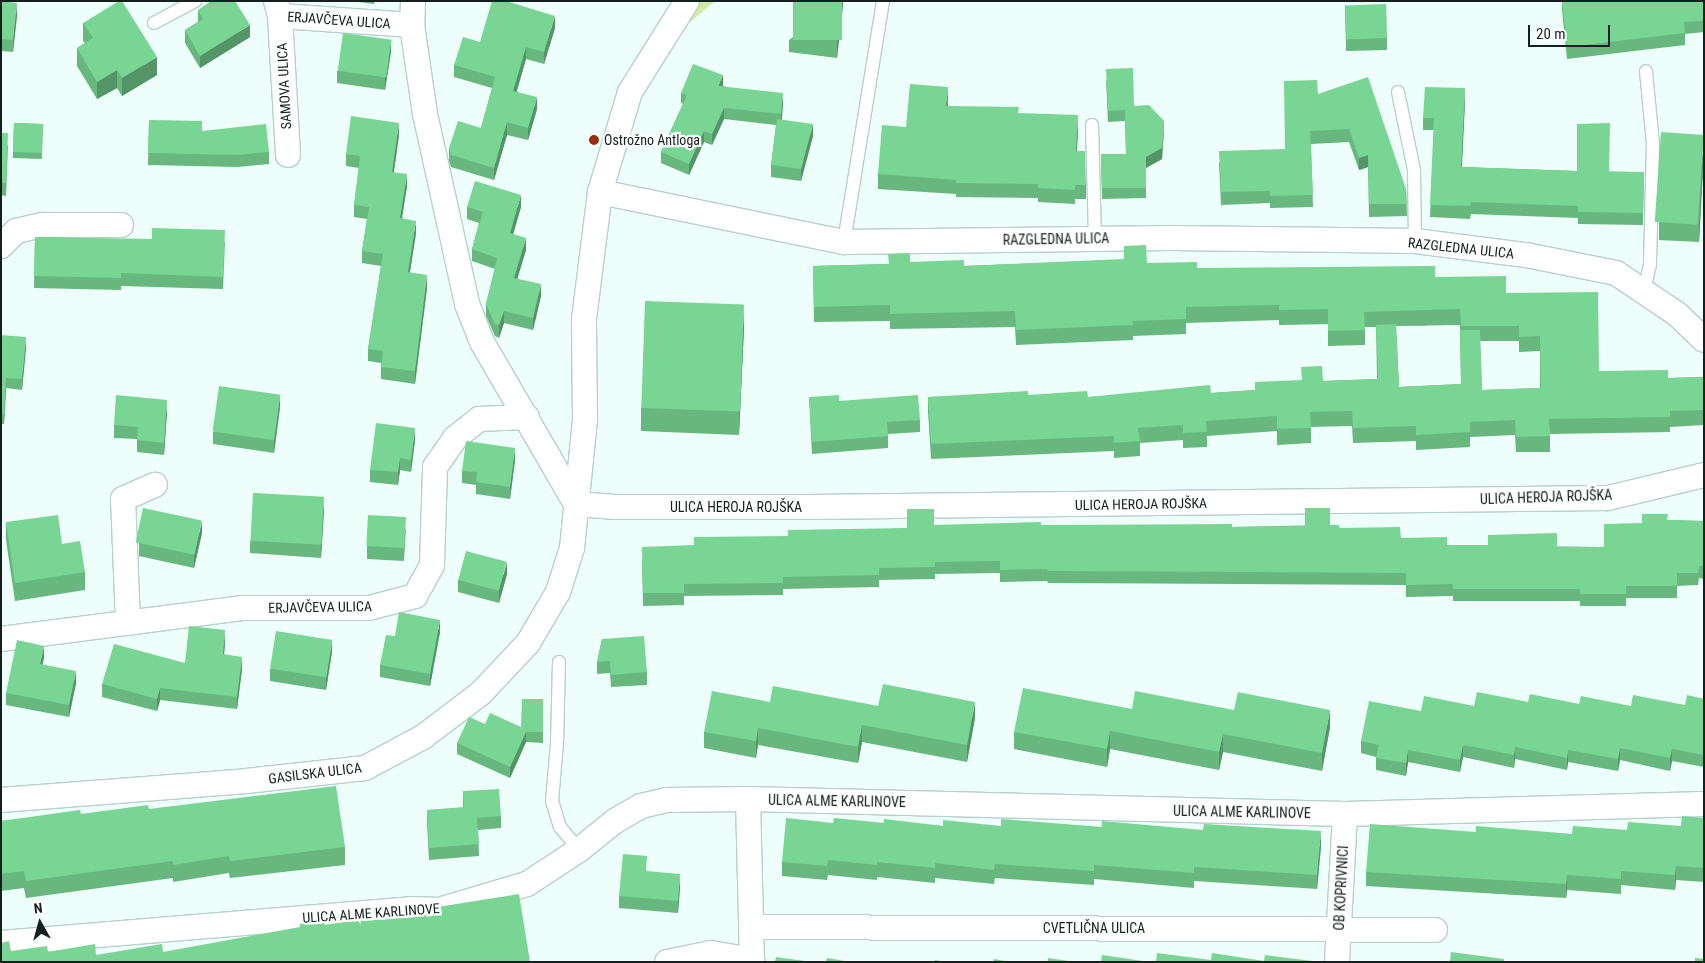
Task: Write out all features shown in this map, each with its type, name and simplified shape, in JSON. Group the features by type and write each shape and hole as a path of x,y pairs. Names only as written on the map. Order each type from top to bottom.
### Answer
{"street":[{"path":"413,1 412,25 425,114 467,304 482,342 576,504"},
{"path":"600,192 630,92 686,1"},
{"name":"ERJAVČEVA ULICA","path":"278,9 412,25"},
{"name":"SAMOVA ULICA","path":"278,9 288,156"},
{"name":"RAZGLEDNA ULICA","path":"600,192 844,242 1095,239 1414,241 1526,255 1616,273 1677,314 1704,340"},
{"name":"GASILSKA ULICA","path":"1,800 246,781 365,768 423,737 481,693 528,644 558,592 572,548 585,420 584,318 600,192"},
{"path":"1,246 16,231 43,224 121,225"},
{"name":"ERJAVČEVA ULICA","path":"1,639 242,608 369,608 415,596 432,565 435,467 454,438 479,419 527,417"},
{"name":"ULICA HEROJA ROJŠKA","path":"576,504 616,507 819,507 1608,498 1704,475"},
{"path":"128,623 123,499 154,485"},
{"path":"667,962 711,953 752,961 753,927 748,799"},
{"name":"ULICA ALME KARLINOVE","path":"1,943 411,908 439,910 527,884 579,850 615,821 641,806 666,800 748,799 1345,814 1704,804"},
{"name":"OB KOPRIVNICI","path":"1337,962 1345,814"},
{"name":"CVETLIČNA ULICA","path":"753,927 1435,930"}],"lane":[{"path":"154,23 195,1"},
{"path":"844,242 884,1"},
{"path":"1644,292 1650,264 1653,144 1646,70"},
{"path":"1398,92 1414,170 1414,241"},
{"path":"1092,126 1095,239"},
{"path":"559,662 557,743 552,802 560,827 579,850"}],"green space":[{"path":"702,1 715,1 689,23 688,17"}],"building":[{"path":"1,1 17,3 13,40 1,39"},
{"path":"122,1 157,57 122,78 117,70 97,82 77,48 93,38 83,23"},
{"path":"211,1 235,1 250,25 200,56 185,30 203,19 198,10"},
{"path":"492,1 506,1 555,16 544,52 526,47 513,91 537,97 528,128 507,122 494,168 451,155 449,148 458,121 481,128 495,77 454,65 463,37 480,42"},
{"path":"793,1 842,1 842,40 793,40"},
{"path":"1562,1 1704,1 1704,21 1684,22 1685,33 1567,47"},
{"path":"1386,4 1387,38 1346,39 1345,5"},
{"path":"343,33 392,40 386,77 338,71"},
{"path":"693,64 723,75 718,86 783,93 781,114 724,108 712,134 704,131 689,164 661,152 687,95 681,93"},
{"path":"1133,68 1134,106 1149,105 1164,121 1162,148 1146,157 1146,188 1102,188 1101,154 1126,154 1125,110 1108,111 1106,69"},
{"path":"1368,77 1406,189 1407,204 1369,204 1368,155 1359,158 1349,129 1310,131 1313,195 1270,196 1270,191 1221,192 1219,151 1285,149 1284,81 1317,80 1318,94"},
{"path":"910,84 948,87 946,106 1019,107 1018,113 1078,115 1076,151 1085,151 1086,185 1075,185 1075,190 1038,188 1038,184 956,183 956,180 878,174 882,125 906,127"},
{"path":"1425,87 1465,88 1461,167 1577,171 1577,124 1610,123 1609,172 1644,172 1643,213 1578,212 1578,206 1471,202 1470,206 1430,205 1434,118 1423,118"},
{"path":"351,116 399,123 392,172 407,174 400,218 416,221 408,272 427,275 415,371 381,367 383,351 368,349 383,254 362,251 369,207 354,205 360,156 346,154"},
{"path":"777,119 813,124 801,169 771,165"},
{"path":"149,120 202,121 202,131 266,124 269,152 237,155 148,153"},
{"path":"14,123 43,124 42,153 13,152"},
{"path":"1661,132 1704,135 1698,225 1655,222"},
{"path":"1,133 8,133 6,183 1,183"},
{"path":"475,181 521,195 510,233 526,238 514,278 541,284 533,318 504,311 499,325 495,324 486,304 497,258 472,249 483,212 467,207"},
{"path":"152,228 225,230 223,277 121,273 121,278 34,276 35,237 152,239"},
{"path":"1146,245 1147,263 1197,262 1197,268 1435,266 1435,277 1506,276 1506,293 1598,292 1599,371 1668,370 1668,378 1704,377 1704,410 1670,411 1670,417 1549,419 1550,436 1516,437 1515,420 1470,422 1470,432 1416,435 1416,426 1353,428 1352,411 1310,412 1311,428 1277,429 1277,416 1206,421 1207,432 1183,433 1183,425 1138,428 1140,441 1114,443 1114,436 931,444 928,397 1028,391 1028,395 1087,391 1088,397 1210,385 1211,393 1255,390 1255,382 1302,380 1301,367 1322,366 1323,381 1378,379 1376,325 1396,324 1399,387 1461,384 1460,330 1480,330 1482,390 1541,388 1540,336 1519,337 1519,326 1461,326 1460,309 1364,312 1365,330 1328,331 1328,309 1279,310 1279,305 1186,307 1186,319 1132,321 1133,325 1016,330 1015,311 890,314 890,305 814,307 813,266 889,264 888,254 910,253 910,262 964,260 964,266 1124,259 1124,246"},
{"path":"645,301 744,304 740,411 641,408"},
{"path":"1,335 26,337 22,379 6,378 4,414 1,414"},
{"path":"219,386 280,395 274,440 213,432"},
{"path":"116,395 167,400 164,443 137,440 138,427 114,425"},
{"path":"839,395 839,401 918,395 920,420 887,422 888,436 812,442 809,397"},
{"path":"376,423 415,428 411,460 400,458 398,472 370,470"},
{"path":"466,441 515,448 510,487 476,482 477,472 462,471"},
{"path":"253,493 324,497 321,545 250,541"},
{"path":"143,508 202,520 194,555 136,542"},
{"path":"1305,508 1330,508 1330,525 1339,525 1339,528 1400,527 1401,538 1447,537 1447,545 1488,545 1488,535 1557,533 1557,547 1604,547 1604,524 1642,523 1642,514 1668,514 1667,520 1704,521 1704,566 1699,566 1698,573 1677,573 1677,586 1626,586 1626,594 1580,594 1580,589 1453,589 1453,584 1406,585 1406,573 1000,570 1000,561 935,562 935,567 879,568 879,575 783,577 783,583 684,584 684,593 643,593 642,547 694,545 694,537 788,536 788,530 907,528 907,509 934,509 934,525 1041,522 1041,525 1232,524 1232,527 1305,526"},
{"path":"58,515 62,544 80,541 85,572 15,583 6,522"},
{"path":"368,515 406,517 404,548 366,546"},
{"path":"466,551 507,562 499,591 458,580"},
{"path":"399,612 440,620 430,674 380,665 386,635 395,636"},
{"path":"189,626 225,630 223,654 242,657 237,697 160,688 157,699 102,684 114,644 185,663"},
{"path":"276,631 332,640 326,677 270,669"},
{"path":"644,636 647,672 611,675 610,661 597,662 602,639"},
{"path":"17,640 44,646 40,664 76,671 69,705 6,693"},
{"path":"883,684 975,702 967,745 862,725 858,747 758,728 756,741 704,732 712,691 770,702 773,686 878,706"},
{"path":"1023,688 1132,709 1135,691 1234,710 1238,692 1330,710 1322,753 1223,734 1219,752 1110,731 1107,749 1014,732"},
{"path":"1477,692 1528,702 1530,694 1579,704 1581,696 1631,706 1633,695 1685,705 1687,695 1704,699 1704,755 1672,749 1670,758 1620,748 1618,759 1568,750 1567,758 1515,747 1514,755 1463,745 1460,760 1408,750 1406,763 1376,758 1379,745 1361,741 1369,701 1421,711 1424,696 1474,706"},
{"path":"522,699 543,699 543,732 526,732 510,767 457,743 469,717 485,724 490,713 521,727"},
{"path":"336,786 345,847 230,861 229,856 173,865 173,861 26,881 24,871 1,874 1,821 80,810 81,814 148,805 149,809"},
{"path":"499,789 501,816 477,818 479,844 429,848 427,810 464,807 463,791"},
{"path":"1682,816 1704,818 1704,868 1676,866 1675,875 1621,871 1621,879 1567,875 1566,884 1366,872 1370,824 1476,832 1476,826 1572,834 1573,826 1627,830 1628,822 1681,826"},
{"path":"786,818 833,823 834,818 884,823 884,819 943,826 943,820 1001,826 1001,819 1102,827 1102,821 1203,830 1204,824 1321,831 1317,875 1194,867 1194,873 1094,865 1094,871 995,864 994,870 935,863 935,868 877,862 877,865 828,860 827,866 782,862"},
{"path":"623,854 647,856 646,871 680,874 678,901 619,896"},
{"path":"519,894 530,962 1,962 1,943 9,941 11,951 47,946 48,952 95,944 96,955 162,944 163,952 300,927 300,924 324,920 325,925"},
{"path":"1451,952 1504,959 1504,962 1450,962"},
{"path":"1157,953 1211,960 1212,953 1264,961 1265,955 1312,961 1156,962"},
{"path":"1102,955 1150,962 1101,962"},
{"path":"776,957 812,962 775,962"},
{"path":"827,958 851,962 826,962"},
{"path":"1048,958 1076,962 1048,962"},
{"path":"1695,958 1704,959 1704,962 1695,962"},
{"path":"994,959 1011,962 993,962"}],"place":[{"name":"Ostrožno Antloga","path":"594,140"}]}
